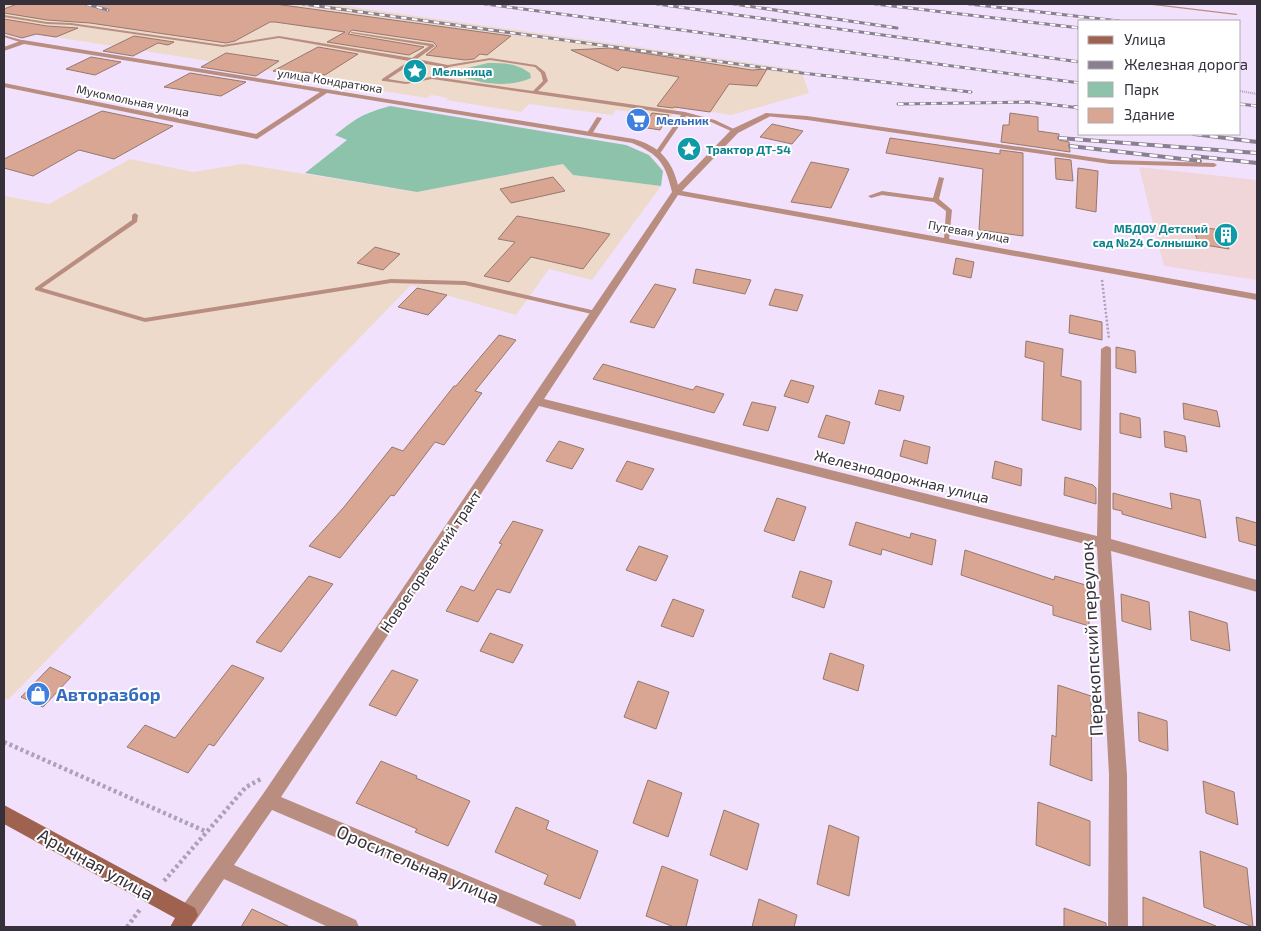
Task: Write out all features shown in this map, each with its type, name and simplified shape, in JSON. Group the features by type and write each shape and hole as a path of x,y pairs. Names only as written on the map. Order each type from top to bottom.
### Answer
{"main road":[{"name":"Арычная улица","path":"6,819 184,921"}],"street":[{"path":"4,49 22,42"},
{"name":"улица Кондратюка","path":"22,42 590,133 634,141 658,154"},
{"name":"Мукомольная улица","path":"4,85 257,137 326,91"},
{"name":"Новоегорьевский тракт","path":"184,921 269,800 676,192 735,131 766,115"},
{"path":"658,154 669,163 676,192"},
{"name":"Путевая улица","path":"676,192 947,239 1257,297"},
{"name":"Перекопский переулок","path":"1106,349 1104,543 1118,775 1118,927"},
{"name":"Железнодорожная улица","path":"537,401 1104,543 1257,586"},
{"name":"Оросительная улица","path":"269,800 567,927"},
{"path":"222,869 349,927"}],"lane":[{"path":"1146,4 1236,14"},
{"path":"4,16 223,46 279,38 448,66 490,59 536,66 543,73 546,81 535,92"},
{"path":"352,33 433,46 384,80 406,83 432,78 535,92 685,114 712,121 735,131"},
{"path":"4,36 22,42"},
{"path":"432,78 448,66"},
{"path":"658,154 685,114"},
{"path":"766,115 807,118 957,138 1110,162 1214,165"},
{"path":"590,133 600,118"},
{"path":"936,200 941,178"},
{"path":"871,196 882,193 936,200 949,210 947,239"},
{"path":"135,215 135,221 37,289 145,320 391,281 465,283 596,313"}],"path":[{"path":"1241,91 1257,94"},
{"path":"1100,267 1110,348 1106,349"},
{"path":"4,742 207,832 246,787 263,778"}],"shaded area":[{"path":"4,4 331,4 801,70 809,93 731,115 678,107 671,117 616,110 612,115 529,104 521,112 446,100 448,98 431,95 427,98 319,81 324,75 304,72 298,75 4,29"},
{"path":"130,159 193,172 243,164 417,192 563,164 573,175 661,186 592,280 549,269 516,315 411,285 8,700 4,698 4,196 49,204"},
{"path":"1139,167 1257,180 1257,280 1164,266"}],"green space":[{"path":"488,63 515,65 530,73 531,78 514,83 496,84 460,76 463,69"},
{"path":"390,106 626,145 649,155 663,171 661,186 573,175 563,164 417,192 305,173 347,140 335,135 361,117"}],"building":[{"path":"17,4 275,4 511,36 487,55 480,54 474,59 465,60 426,55 437,46 433,42 352,30 348,34 424,47 409,55 327,42 345,32 275,22 270,22 235,41 226,43 90,23 47,20 4,13 4,9"},
{"path":"4,19 47,26 78,28 56,37 36,34 22,38 4,33"},
{"path":"134,36 174,42 168,45 158,43 133,56 103,51"},
{"path":"318,47 358,54 325,75 304,72 298,75 273,71"},
{"path":"610,48 752,70 767,69 757,86 729,84 710,112 657,106 679,77 622,67 618,71 571,50"},
{"path":"226,53 279,61 256,76 201,67"},
{"path":"91,57 121,62 95,75 66,69"},
{"path":"190,73 246,82 221,96 164,87"},
{"path":"102,111 173,126 114,159 79,150 33,176 4,168 4,159"},
{"path":"652,113 669,115 660,130 641,127"},
{"path":"1010,113 1038,117 1038,131 1059,134 1059,140 1069,142 1070,152 1001,142 1003,125 1009,125"},
{"path":"772,124 803,131 792,144 760,137"},
{"path":"890,138 1000,154 1000,150 1023,153 1023,236 979,230 983,169 886,153"},
{"path":"1055,158 1071,160 1073,181 1056,179"},
{"path":"811,162 849,169 831,208 791,202"},
{"path":"1078,168 1098,171 1096,212 1076,208"},
{"path":"553,177 565,191 511,203 500,189"},
{"path":"517,216 610,234 583,269 531,257 509,282 484,276 515,242 498,239"},
{"path":"1192,226 1221,230 1229,249 1199,244"},
{"path":"375,247 400,254 383,270 357,263"},
{"path":"956,258 974,262 971,278 953,274"},
{"path":"696,269 751,280 745,294 693,283"},
{"path":"655,284 676,289 654,328 630,322"},
{"path":"417,288 447,295 428,315 398,307"},
{"path":"775,289 803,295 797,311 769,305"},
{"path":"1070,315 1102,322 1102,340 1069,333"},
{"path":"499,335 516,340 475,391 482,393 444,445 435,442 394,496 391,495 340,558 309,546 344,507 392,447 403,451 454,386"},
{"path":"1026,341 1063,349 1061,376 1081,381 1081,430 1042,420 1044,362 1025,357"},
{"path":"1116,347 1135,351 1136,373 1116,368"},
{"path":"603,364 693,390 696,386 724,394 714,413 593,379"},
{"path":"791,380 814,386 808,403 784,396"},
{"path":"879,390 904,396 900,411 875,404"},
{"path":"752,402 776,407 768,431 743,425"},
{"path":"1183,403 1217,411 1220,427 1184,419"},
{"path":"1120,413 1140,418 1141,438 1120,433"},
{"path":"826,415 850,422 844,444 818,437"},
{"path":"1164,431 1185,436 1187,452 1165,447"},
{"path":"904,440 930,447 927,464 900,456"},
{"path":"559,441 584,449 572,469 546,461"},
{"path":"627,461 654,469 642,490 616,481"},
{"path":"995,461 1022,469 1021,486 992,478"},
{"path":"1065,477 1093,485 1096,488 1096,504 1064,495"},
{"path":"1113,493 1172,509 1170,493 1200,500 1206,538 1122,514 1122,511 1113,509"},
{"path":"777,498 806,507 794,541 764,531"},
{"path":"1236,517 1257,523 1257,546 1239,541"},
{"path":"513,521 543,530 510,593 497,589 478,622 446,611 461,586 474,591 502,544 499,543"},
{"path":"856,522 910,538 911,533 936,540 932,565 882,549 881,555 849,545"},
{"path":"639,546 668,556 656,581 626,570"},
{"path":"965,550 1054,580 1055,576 1089,586 1089,626 1053,615 1053,606 961,575"},
{"path":"800,571 832,581 824,608 792,597"},
{"path":"309,576 333,584 281,652 256,642"},
{"path":"1121,594 1149,602 1151,630 1122,621"},
{"path":"673,599 704,610 693,637 661,626"},
{"path":"1189,611 1227,623 1230,651 1191,640"},
{"path":"490,633 523,645 513,663 480,651"},
{"path":"830,653 864,665 858,691 823,679"},
{"path":"232,665 264,678 214,746 209,744 188,773 127,747 145,725 175,738"},
{"path":"50,667 71,677 43,707 21,697"},
{"path":"392,670 418,680 396,716 369,705"},
{"path":"638,681 669,692 656,729 624,717"},
{"path":"1058,685 1091,696 1092,781 1050,765 1052,735 1056,737"},
{"path":"1138,712 1167,721 1168,751 1139,741"},
{"path":"381,761 470,801 448,846 415,832 417,829 356,803"},
{"path":"648,780 682,793 668,837 633,823"},
{"path":"1203,781 1234,792 1238,825 1206,813"},
{"path":"1038,802 1090,821 1090,866 1036,845"},
{"path":"516,807 549,821 546,829 598,851 580,899 544,884 548,875 495,852"},
{"path":"724,810 759,824 747,870 710,855"},
{"path":"829,825 859,837 849,896 817,884"},
{"path":"1200,851 1247,868 1253,927 1204,907"},
{"path":"662,866 698,880 686,927 674,927 646,916"},
{"path":"1143,897 1216,926 1216,927 1143,927"},
{"path":"759,899 797,915 794,927 752,927"},
{"path":"1064,908 1106,923 1106,927 1064,927"},
{"path":"252,909 290,927 241,927"}],"railway":[{"path":"86,4 108,10"},
{"path":"303,4 802,73 971,92"},
{"path":"485,4 1078,83"},
{"path":"657,4 1078,62"},
{"path":"734,4 897,28"},
{"path":"875,4 1078,28"},
{"path":"969,4 1110,20"},
{"path":"898,104 1029,102 1078,108"},
{"path":"1241,104 1257,106"},
{"path":"1202,135 1257,142"},
{"path":"1059,138 1257,153"},
{"path":"1070,146 1200,161"},
{"path":"1193,156 1257,163"}],"place":[{"name":"Мельница","path":"415,71"},
{"name":"Мельник","path":"638,120"},
{"name":"Трактор ДТ-54","path":"689,149"},
{"name":"МБДОУ Детский сад №24 Солнышко","path":"1226,235"},
{"name":"Авторазбор","path":"38,694"}]}
